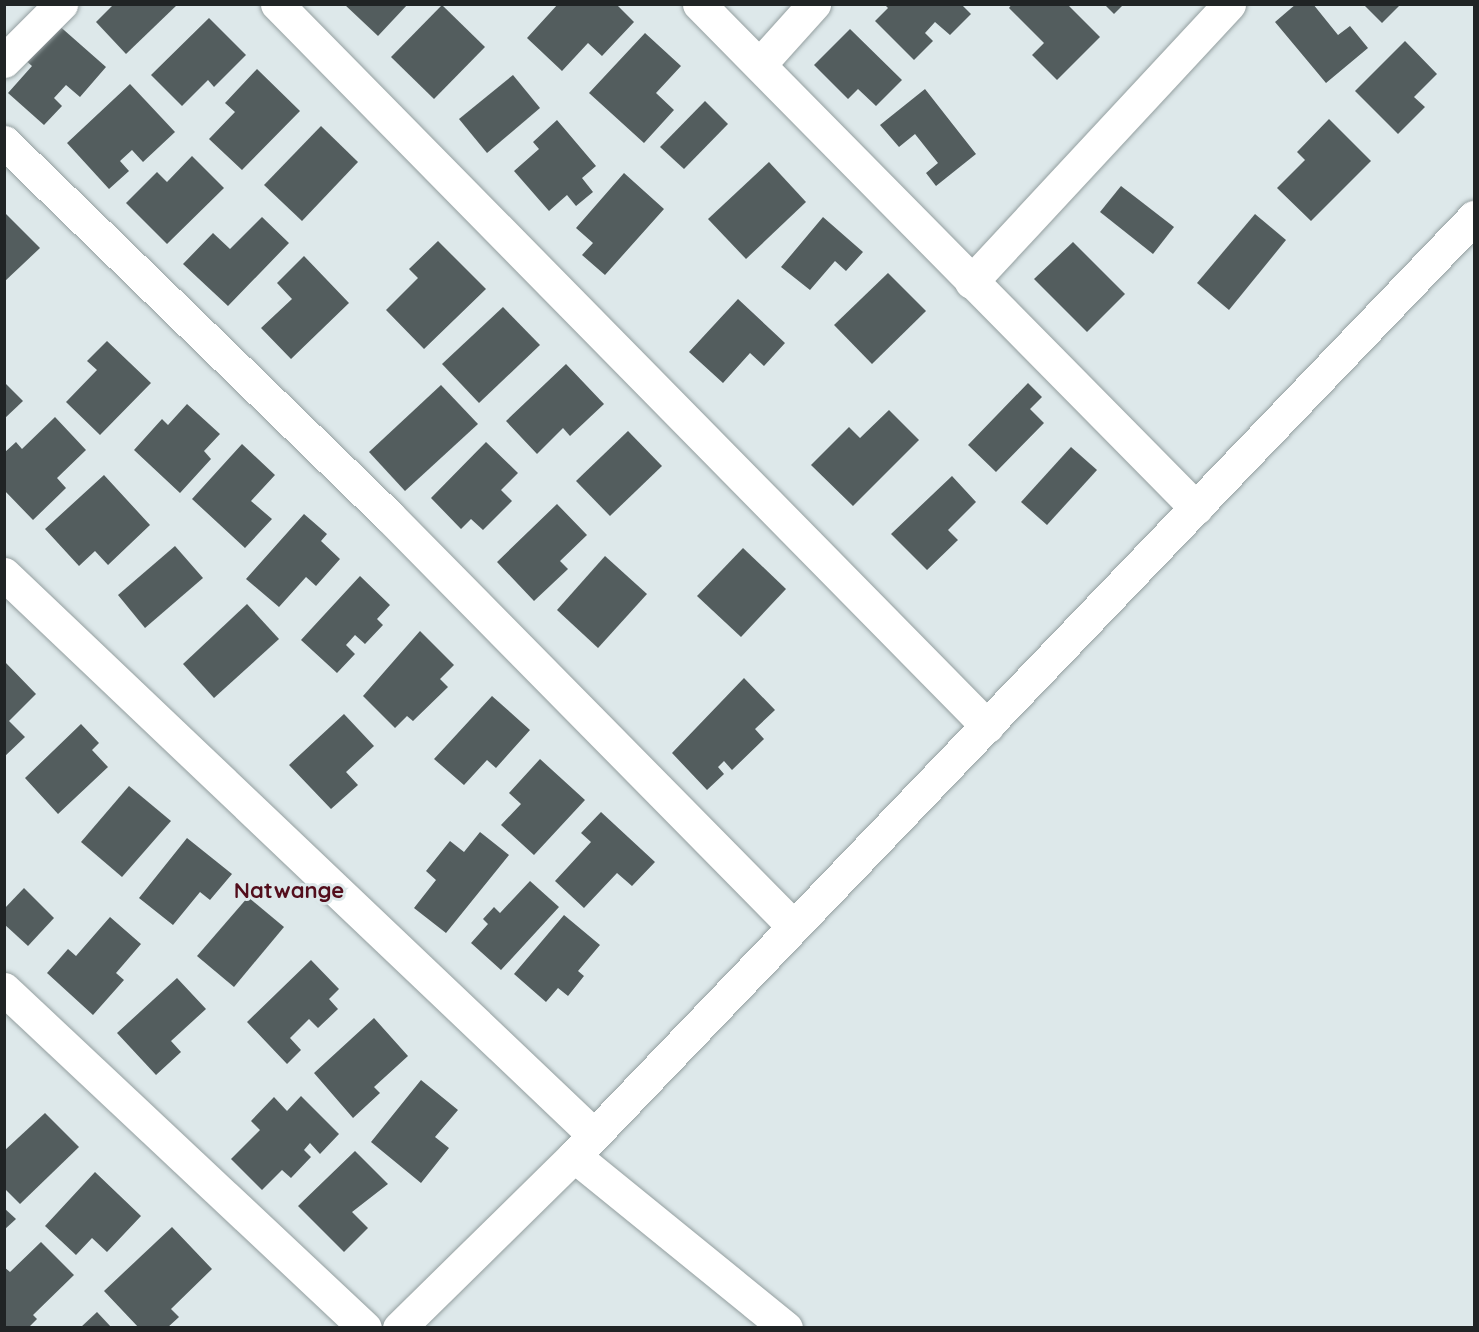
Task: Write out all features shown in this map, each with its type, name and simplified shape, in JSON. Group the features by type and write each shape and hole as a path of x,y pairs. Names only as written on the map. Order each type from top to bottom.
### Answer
{"street":[{"path":"4,61 61,4"},
{"path":"277,4 987,726"},
{"path":"699,4 1196,508"},
{"path":"760,64 814,4"},
{"path":"971,282 1228,4"},
{"path":"4,142 389,516 792,925"},
{"path":"399,1328 584,1145 792,925 987,726 1474,217"},
{"path":"4,574 584,1145 786,1328"},
{"path":"4,988 365,1328"}],"building":[{"path":"114,4 178,4 126,54 96,22"},
{"path":"344,4 408,4 378,36"},
{"path":"558,4 616,4 634,22 602,56 588,43 562,71 527,38"},
{"path":"884,4 961,4 971,14 950,35 935,22 925,33 933,41 914,60 875,21 888,8"},
{"path":"1012,4 1067,4 1100,37 1057,80 1032,55 1044,43 1009,8"},
{"path":"1104,4 1124,4 1114,14"},
{"path":"1296,4 1313,4 1338,35 1350,26 1368,48 1326,83 1275,22"},
{"path":"1363,4 1401,4 1382,23"},
{"path":"442,5 485,47 434,99 391,57"},
{"path":"209,18 246,55 214,87 208,80 182,106 151,75"},
{"path":"56,23 106,67 80,97 66,85 54,98 62,106 44,125 8,93 32,66 24,59"},
{"path":"850,29 902,80 876,106 858,89 848,99 814,65"},
{"path":"645,33 681,66 656,93 674,110 644,143 589,93"},
{"path":"1405,41 1437,74 1414,97 1425,107 1398,134 1355,91"},
{"path":"257,69 300,111 242,170 209,139 235,112 225,103"},
{"path":"513,75 540,108 487,153 459,119"},
{"path":"130,84 175,132 143,162 132,150 120,161 129,171 109,189 67,143"},
{"path":"925,89 976,154 936,186 926,173 938,163 915,134 899,147 880,125"},
{"path":"705,101 728,124 684,169 660,147"},
{"path":"1329,119 1371,161 1311,221 1277,188 1305,160 1297,152"},
{"path":"557,120 596,166 582,178 593,192 576,206 567,195 549,211 514,171 539,149 533,142"},
{"path":"321,126 358,162 302,221 264,185"},
{"path":"192,156 224,188 167,244 126,203 157,172 167,182"},
{"path":"769,162 806,202 746,259 708,219"},
{"path":"624,173 664,209 605,275 582,255 593,243 576,228"},
{"path":"1121,186 1174,227 1153,254 1100,212"},
{"path":"4,212 40,248 4,282"},
{"path":"1255,214 1286,240 1229,310 1197,283"},
{"path":"262,217 289,243 228,306 183,264 213,233 230,249"},
{"path":"823,217 863,252 846,271 835,261 810,290 781,267"},
{"path":"438,241 486,289 424,349 386,310 418,278 409,269"},
{"path":"1073,242 1125,294 1087,332 1034,279"},
{"path":"304,256 349,303 291,359 261,328 292,299 277,283"},
{"path":"888,273 926,311 872,364 834,325"},
{"path":"738,299 785,343 764,366 750,353 723,383 689,352"},
{"path":"503,307 540,345 479,403 442,364"},
{"path":"107,341 151,383 100,435 66,402 97,370 87,361"},
{"path":"566,364 604,404 570,436 563,428 537,454 506,421"},
{"path":"4,382 23,401 4,419"},
{"path":"1028,383 1042,397 1030,409 1044,423 996,472 968,445"},
{"path":"441,385 478,424 405,491 369,452"},
{"path":"187,404 220,434 204,451 211,459 180,493 134,450 162,419 168,425"},
{"path":"889,410 919,440 853,506 811,465 849,427 860,438"},
{"path":"55,417 86,450 57,478 66,488 33,520 4,490 4,453 16,442 22,449"},
{"path":"628,431 662,466 610,516 576,481"},
{"path":"486,442 518,473 501,490 512,501 483,530 471,519 461,529 431,498"},
{"path":"242,444 275,475 251,501 272,519 245,548 192,499"},
{"path":"1071,447 1097,470 1047,525 1021,502"},
{"path":"104,475 150,525 108,565 95,551 79,566 45,529"},
{"path":"952,476 976,502 948,530 958,540 927,570 891,534"},
{"path":"557,504 587,535 560,561 568,569 534,601 497,562"},
{"path":"304,514 327,534 321,541 340,559 316,586 306,577 279,607 246,579"},
{"path":"175,546 203,578 145,628 118,595"},
{"path":"743,548 786,589 741,637 697,596"},
{"path":"605,556 647,594 598,648 557,610"},
{"path":"360,576 390,605 377,619 383,625 365,644 355,635 346,645 355,654 337,673 301,640"},
{"path":"247,604 279,639 214,698 183,664"},
{"path":"420,631 454,665 440,679 448,687 413,721 407,716 395,728 363,696"},
{"path":"4,661 36,694 9,721 25,737 4,757"},
{"path":"744,678 775,710 755,729 764,739 732,770 724,761 718,767 724,774 707,790 672,753"},
{"path":"492,696 530,730 496,768 487,760 464,785 434,759"},
{"path":"344,714 374,746 346,772 358,785 331,809 289,765"},
{"path":"81,724 99,743 92,750 108,767 58,814 25,778"},
{"path":"540,759 585,800 534,855 501,825 521,804 509,793"},
{"path":"129,786 171,821 122,877 81,842"},
{"path":"601,812 655,862 632,886 617,873 584,908 555,881 591,842 581,833"},
{"path":"480,832 509,855 446,933 414,908 436,880 426,871 450,841 464,852"},
{"path":"187,838 232,874 210,900 200,892 173,925 139,898"},
{"path":"530,881 559,907 501,970 471,943 488,924 483,919 494,907 500,913"},
{"path":"24,888 54,918 28,946 4,924 4,909"},
{"path":"248,897 284,927 234,987 197,956"},
{"path":"564,915 600,945 578,971 584,976 568,996 558,988 546,1002 514,974"},
{"path":"110,917 141,944 116,973 124,980 93,1015 47,973 68,949 76,956"},
{"path":"311,960 339,989 329,999 338,1009 318,1028 309,1019 290,1038 301,1050 287,1064 247,1022"},
{"path":"177,978 206,1009 171,1041 181,1052 156,1075 117,1033"},
{"path":"374,1018 408,1056 374,1087 380,1093 353,1118 314,1073"},
{"path":"421,1080 458,1110 435,1137 449,1148 421,1183 371,1142"},
{"path":"301,1096 339,1134 320,1154 310,1143 304,1150 311,1157 291,1178 282,1170 262,1190 231,1159 260,1130 251,1121 274,1097 287,1111"},
{"path":"45,1113 79,1147 20,1204 4,1188 4,1151"},
{"path":"355,1151 388,1184 352,1212 368,1228 344,1252 298,1206"},
{"path":"95,1172 141,1216 107,1252 92,1238 76,1255 45,1226"},
{"path":"4,1208 16,1219 4,1230"},
{"path":"172,1227 212,1269 171,1309 179,1317 167,1328 139,1328 104,1291"},
{"path":"41,1242 74,1275 33,1315 37,1319 28,1328 4,1328 4,1267 10,1272"},
{"path":"97,1312 112,1328 80,1328"}],"district":[{"name":"Natwange","path":"289,891"}]}
